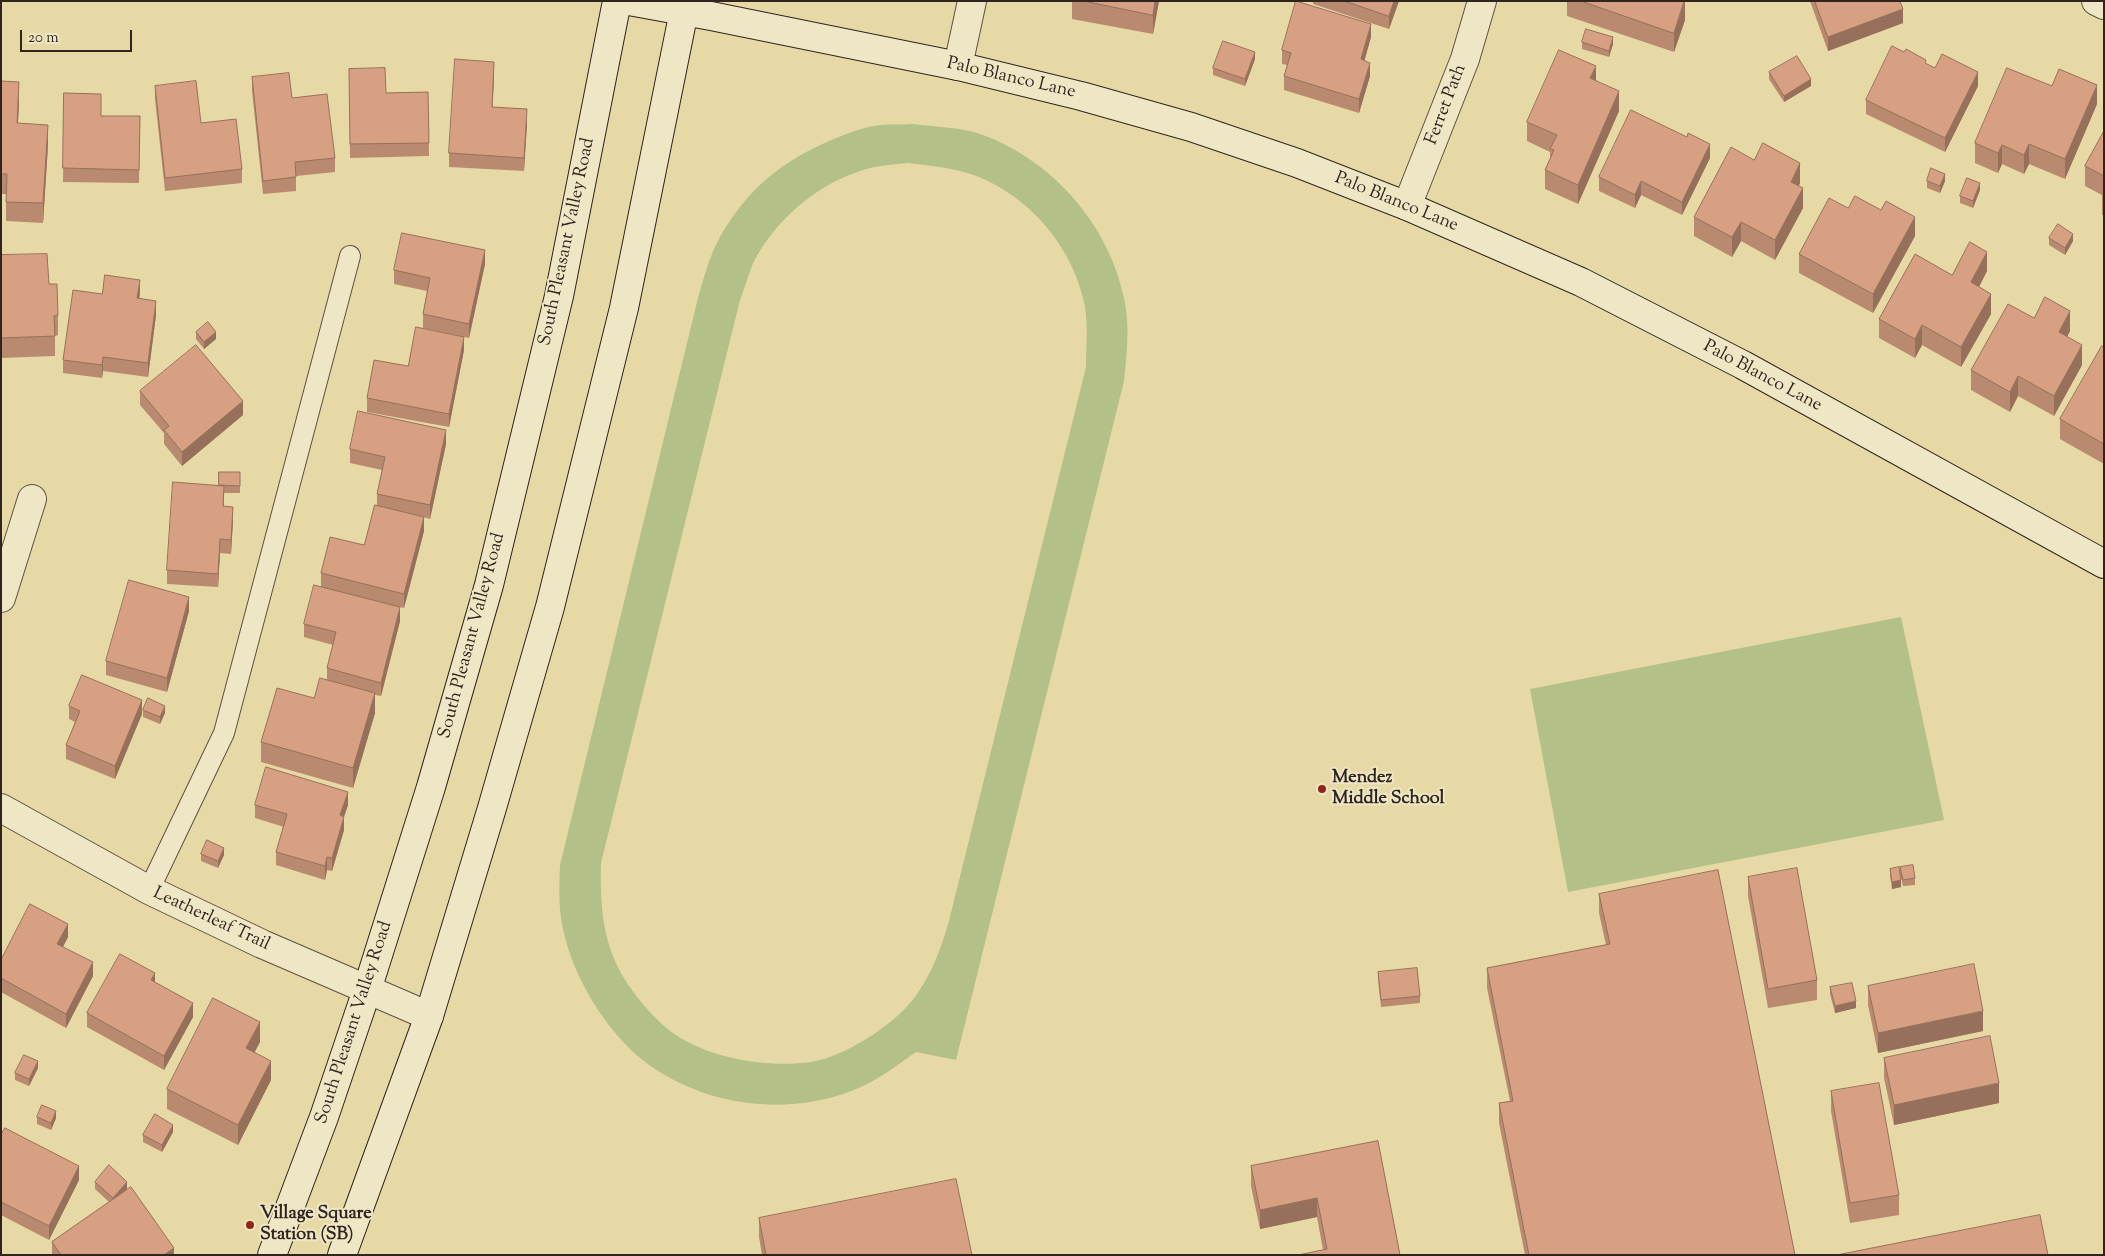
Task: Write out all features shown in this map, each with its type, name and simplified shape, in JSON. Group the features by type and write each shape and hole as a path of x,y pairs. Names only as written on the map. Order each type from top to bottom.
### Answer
{"main road":[{"name":"South Pleasant Valley Road","path":"272,1255 324,1117 367,990 431,787 489,585 559,296 617,1"},
{"name":"Palo Blanco Lane","path":"629,1 685,6 958,66 1081,96 1191,127 1296,163 1407,206 1581,282 1743,365 2104,564"},
{"path":"958,66 972,1"},
{"name":"Ferret Path","path":"1407,206 1465,59 1482,1"},
{"path":"2096,1 2104,5"},
{"path":"342,1255 428,1016 492,808 550,607 624,308 685,6"},
{"path":"1,598 32,498"},
{"name":"Leatherleaf Trail","path":"1,808 149,890 262,944 428,1016"}],"lane":[{"path":"149,890 224,732 350,256"}],"green space":[{"path":"912,124 966,130 1009,146 1032,161 1074,199 1091,221 1117,271 1126,308 1127,350 1124,381 956,1060 916,1052 886,1073 854,1090 829,1098 803,1103 777,1105 724,1099 675,1081 652,1067 623,1042 598,1009 570,955 560,910 560,865 697,302 716,245 742,204 755,190 783,166 799,156 834,139 863,128","holes":["908,163 953,169 979,177 1015,197 1045,226 1058,242 1068,260 1077,278 1083,298 1087,324 1086,367 949,921 931,969 921,988 906,1008 882,1028 854,1046 825,1059 811,1062 777,1064 741,1060 706,1050 676,1035 653,1015 632,990 615,960 606,933 602,906 601,863 740,300 753,265 768,238 780,224 807,199 823,188 856,172 874,167"]},
{"path":"1901,617 1944,820 1568,892 1530,689"}],"building":[{"path":"1084,1 1155,1 1153,15"},
{"path":"1296,1 1371,24 1361,59 1370,63 1359,99 1284,76 1291,53 1282,50"},
{"path":"1345,1 1394,1 1389,16"},
{"path":"1581,1 1684,1 1674,33"},
{"path":"1815,1 1900,1 1903,9 1828,37"},
{"path":"1586,29 1613,37 1609,51 1582,42"},
{"path":"1223,41 1255,52 1245,79 1213,68"},
{"path":"1892,46 1904,52 1906,49 1926,60 1925,63 1935,68 1942,54 1978,72 1945,138 1866,100"},
{"path":"1559,50 1596,66 1590,78 1619,91 1578,185 1545,170 1554,150 1550,149 1557,135 1527,122"},
{"path":"1797,56 1811,79 1784,96 1769,72"},
{"path":"455,59 494,62 492,107 527,109 524,158 449,153"},
{"path":"385,68 386,93 428,92 429,143 350,144 349,69"},
{"path":"2007,68 2052,86 2059,69 2097,85 2065,159 2029,144 2024,155 2002,145 1998,153 1975,143"},
{"path":"289,73 292,98 327,94 335,158 295,162 296,177 263,181 252,77"},
{"path":"1,81 19,82 17,123 48,125 43,203 6,202 7,174 1,174"},
{"path":"196,81 201,123 236,119 242,169 165,178 155,86"},
{"path":"64,93 101,94 101,116 140,116 139,170 63,168"},
{"path":"1631,110 1687,137 1688,133 1710,144 1682,202 1641,181 1635,195 1599,177"},
{"path":"2104,131 2104,176 2085,166"},
{"path":"1763,143 1800,163 1791,182 1803,188 1775,240 1741,222 1732,237 1694,217 1731,147 1754,160"},
{"path":"1931,168 1945,174 1940,186 1927,181"},
{"path":"1967,178 1980,183 1973,201 1960,196"},
{"path":"1855,196 1881,210 1886,201 1915,217 1873,294 1799,254 1829,198 1848,208"},
{"path":"2058,224 2073,234 2065,248 2049,238"},
{"path":"402,233 485,250 469,324 423,314 430,278 394,270"},
{"path":"1970,242 1987,252 1971,282 1991,294 1961,347 1922,325 1915,339 1879,319 1915,254 1952,275"},
{"path":"47,254 49,284 57,284 58,315 54,316 55,336 1,338 1,255"},
{"path":"105,275 140,280 137,298 156,301 148,363 103,357 102,365 63,360 73,290 102,294"},
{"path":"2045,297 2070,311 2059,332 2082,345 2054,396 2018,376 2010,392 1971,370 2008,304 2034,318"},
{"path":"208,322 216,332 204,342 196,332"},
{"path":"416,327 464,337 449,414 367,398 374,360 408,366"},
{"path":"196,345 243,401 182,452 164,430 169,426 140,391"},
{"path":"2102,346 2104,347 2104,444 2060,419"},
{"path":"358,411 446,430 430,505 377,494 385,457 350,449"},
{"path":"219,472 240,472 240,486 219,485"},
{"path":"173,482 224,486 223,506 233,507 231,540 220,539 218,574 167,570"},
{"path":"375,505 424,517 404,594 321,573 330,537 364,545"},
{"path":"129,580 189,597 167,678 106,661"},
{"path":"314,585 400,607 381,683 327,668 336,632 304,624"},
{"path":"82,675 142,700 115,766 66,745 80,711 69,706"},
{"path":"320,678 375,693 353,768 261,742 277,688 314,698"},
{"path":"148,698 165,706 160,717 143,710"},
{"path":"266,767 348,792 340,815 344,817 332,858 327,857 325,866 276,852 287,814 255,805"},
{"path":"207,840 224,848 218,861 201,854"},
{"path":"1913,865 1915,878 1903,880 1900,867"},
{"path":"1899,867 1901,880 1892,882 1890,869"},
{"path":"1797,868 1817,980 1768,989 1748,877"},
{"path":"1718,870 1795,1255 1529,1255 1499,1103 1513,1101 1487,968 1610,944 1599,894"},
{"path":"30,904 68,924 57,944 93,962 66,1014 1,978 1,960"},
{"path":"120,954 155,973 151,980 193,1003 164,1056 87,1013"},
{"path":"1974,964 1983,1011 1878,1033 1868,986"},
{"path":"1417,968 1420,996 1381,1000 1378,972"},
{"path":"1852,983 1856,1001 1835,1006 1830,987"},
{"path":"213,998 260,1022 246,1048 271,1061 238,1125 167,1089"},
{"path":"1990,1036 1999,1083 1894,1105 1884,1058"},
{"path":"24,1055 38,1061 29,1079 15,1073"},
{"path":"1879,1083 1899,1195 1850,1203 1831,1091"},
{"path":"42,1105 56,1111 51,1123 37,1117"},
{"path":"155,1114 173,1125 162,1145 143,1135"},
{"path":"5,1128 79,1166 49,1226 1,1202 1,1135"},
{"path":"1378,1141 1400,1255 1298,1255 1327,1249 1317,1198 1260,1210 1251,1166"},
{"path":"109,1165 127,1182 113,1198 95,1182"},
{"path":"956,1179 972,1255 766,1255 759,1218"},
{"path":"131,1187 174,1248 164,1255 61,1255 52,1242"},
{"path":"2040,1215 2048,1255 1837,1255"}],"place":[{"name":"Mendez Middle School","path":"1322,789"},
{"name":"Village Square Station (SB)","path":"250,1225"}]}
